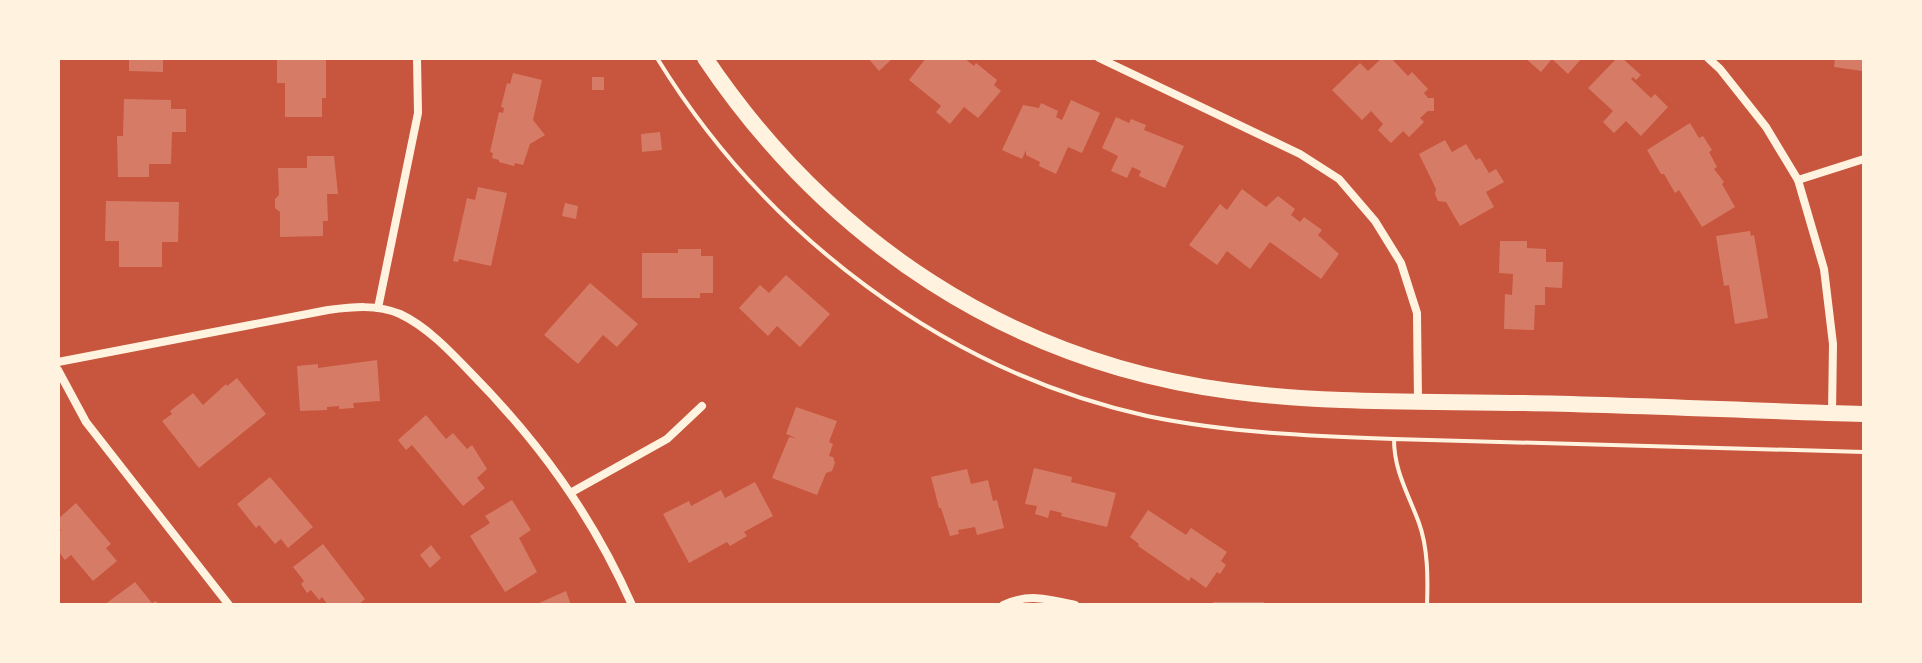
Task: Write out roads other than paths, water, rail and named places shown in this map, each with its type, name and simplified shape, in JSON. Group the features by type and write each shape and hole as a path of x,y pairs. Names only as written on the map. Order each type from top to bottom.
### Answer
{"main road":[{"path":"705,58 759,132 803,180 851,224 947,293 1003,325 1071,351 1169,381 1279,397 1864,414"}],"street":[{"path":"378,308 418,113 417,58"},
{"path":"1099,58 1300,154 1339,179 1375,221 1401,263 1417,313 1420,359 1418,401"},
{"path":"1708,58 1766,127 1798,180 1824,269 1833,344 1832,413"},
{"path":"1798,180 1864,159"},
{"path":"58,362 355,306 400,314 459,360 523,428 572,492 596,530 632,605"},
{"path":"58,370 86,422 229,605"},
{"path":"572,492 667,439 702,406"},
{"path":"1003,605 1018,598 1037,596 1075,605"}]}
